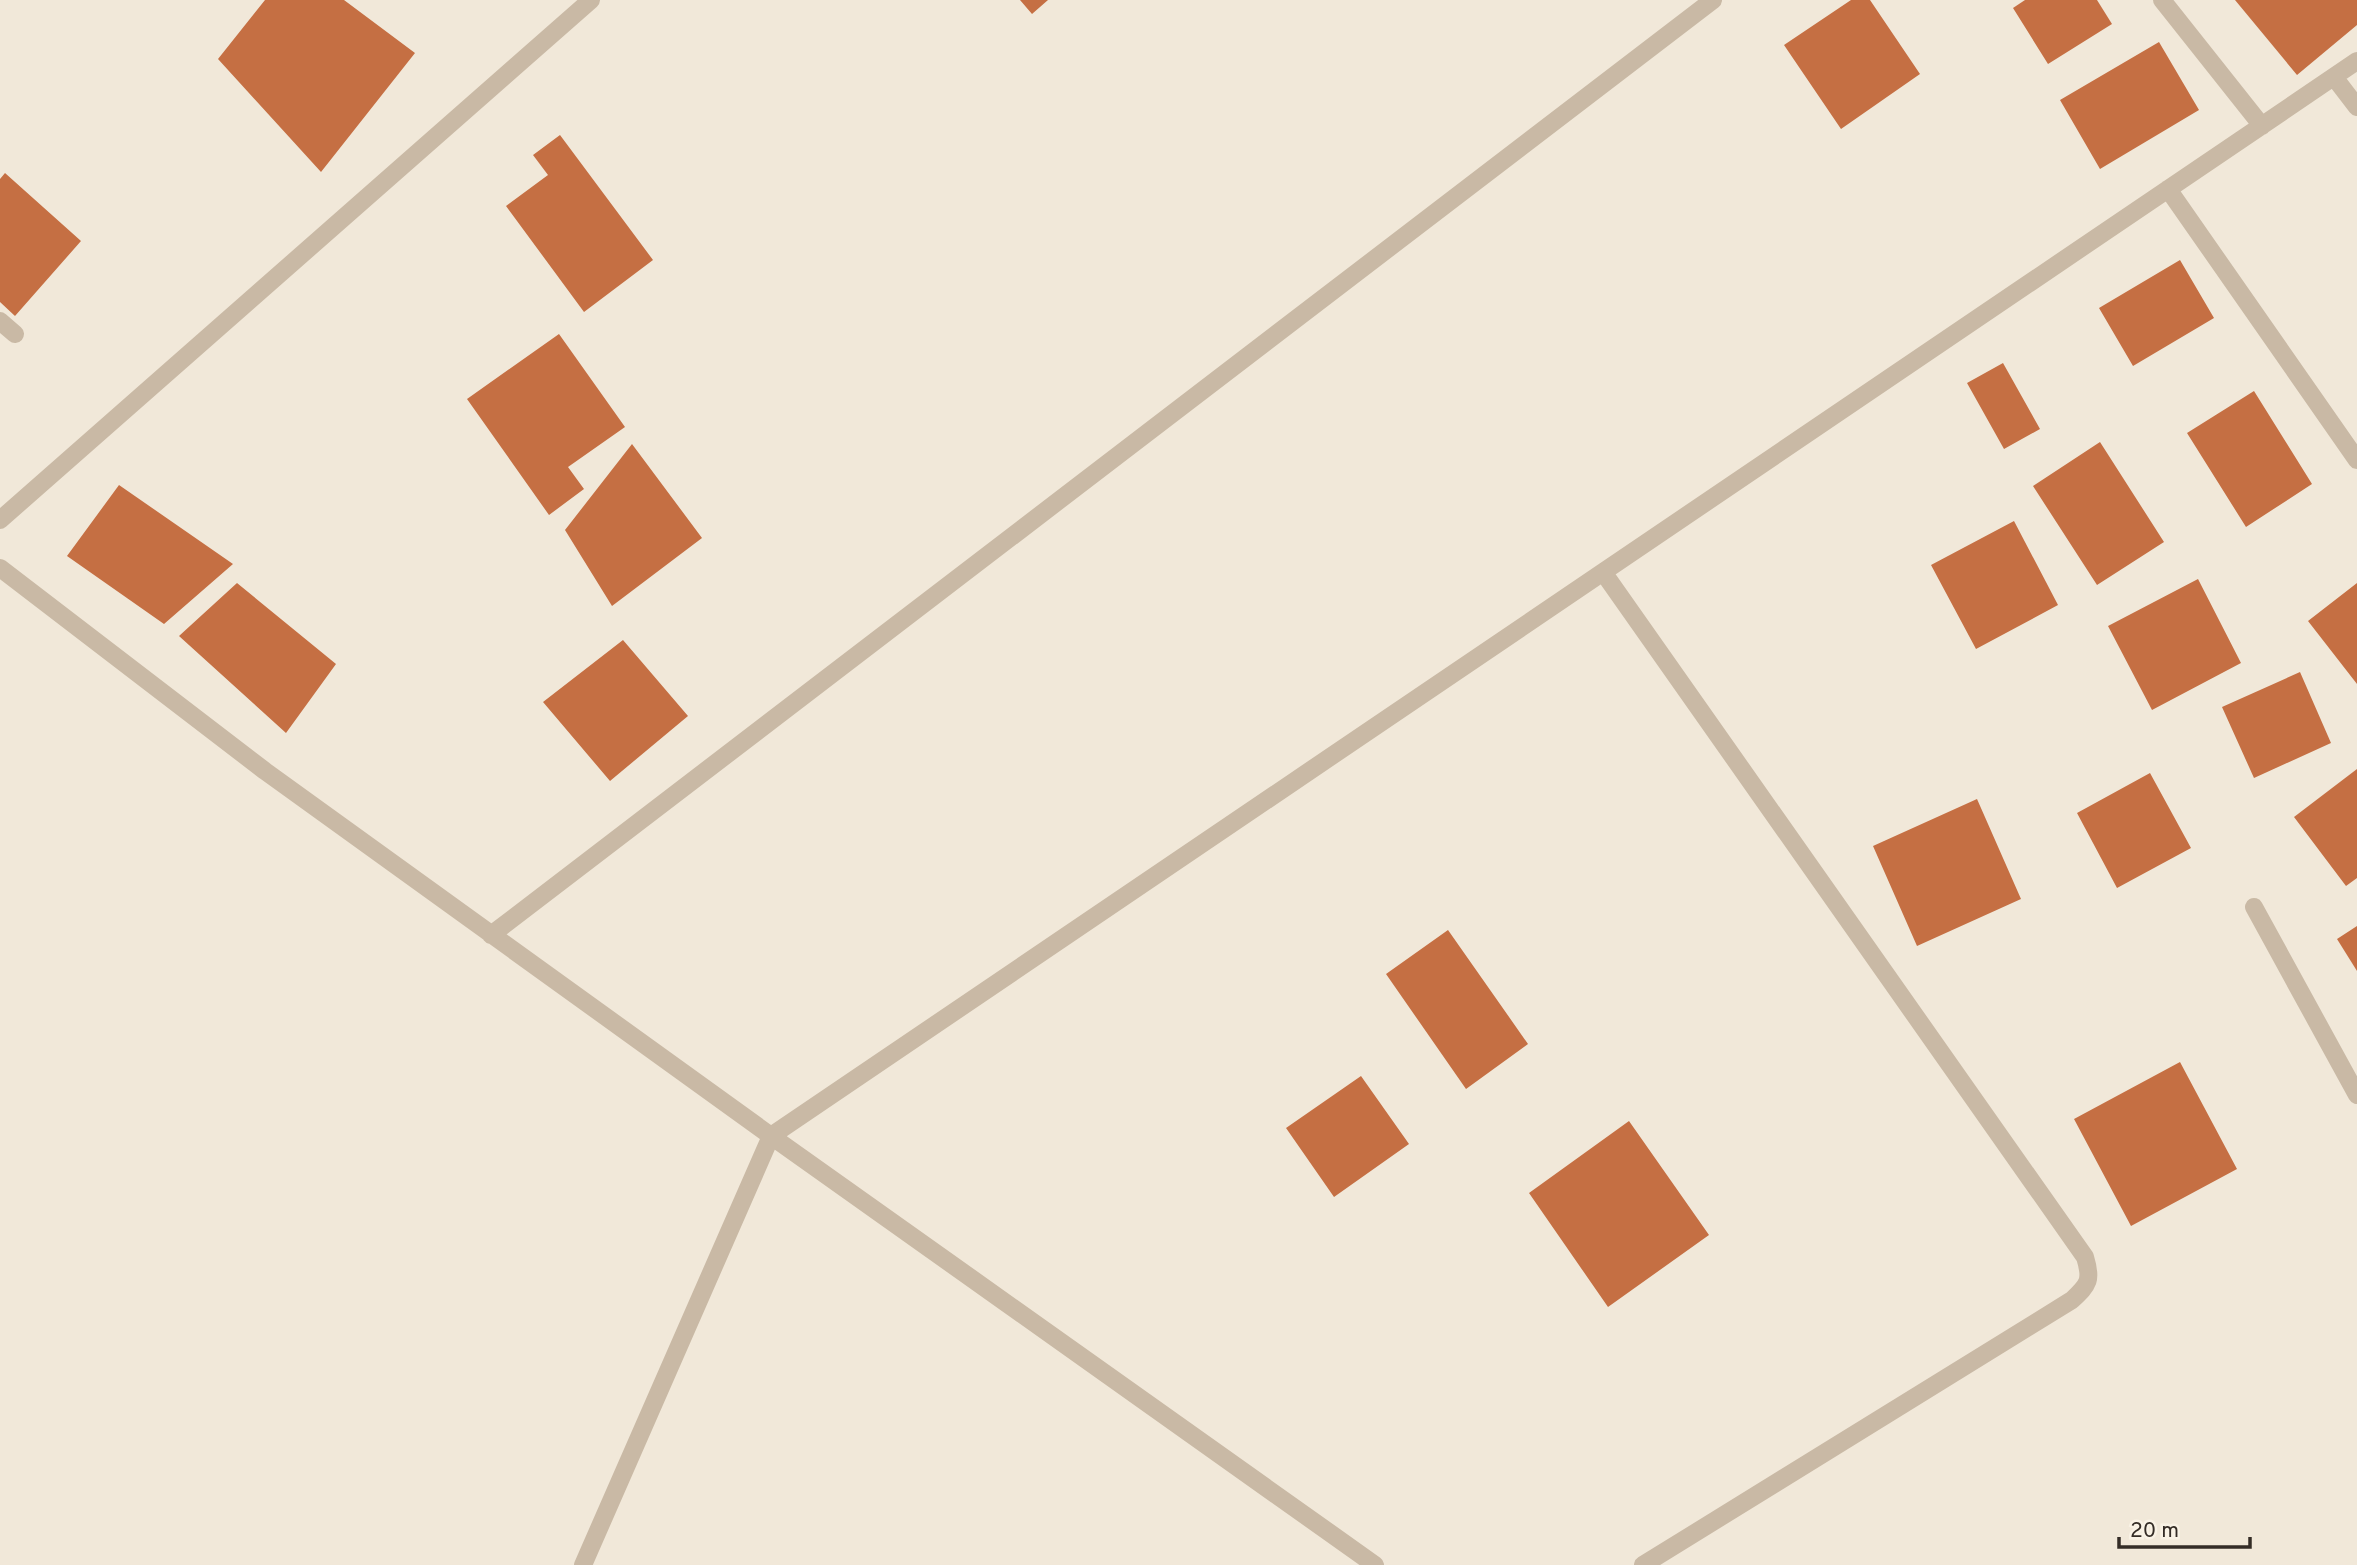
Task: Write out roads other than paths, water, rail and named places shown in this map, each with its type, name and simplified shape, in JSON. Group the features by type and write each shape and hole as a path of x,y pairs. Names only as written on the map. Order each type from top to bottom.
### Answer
{"street":[{"path":"0,520 591,0"},
{"path":"491,935 1713,0"},
{"path":"2162,0 2262,126"},
{"path":"583,1565 771,1136 2357,61"},
{"path":"2334,77 2357,107"},
{"path":"2168,189 2357,460"},
{"path":"0,321 15,334"},
{"path":"0,568 265,771 491,935 1374,1565"},
{"path":"1603,572 2085,1257 2090,1273 2086,1287 2071,1300 1643,1565"},
{"path":"2254,907 2357,1095"}]}
